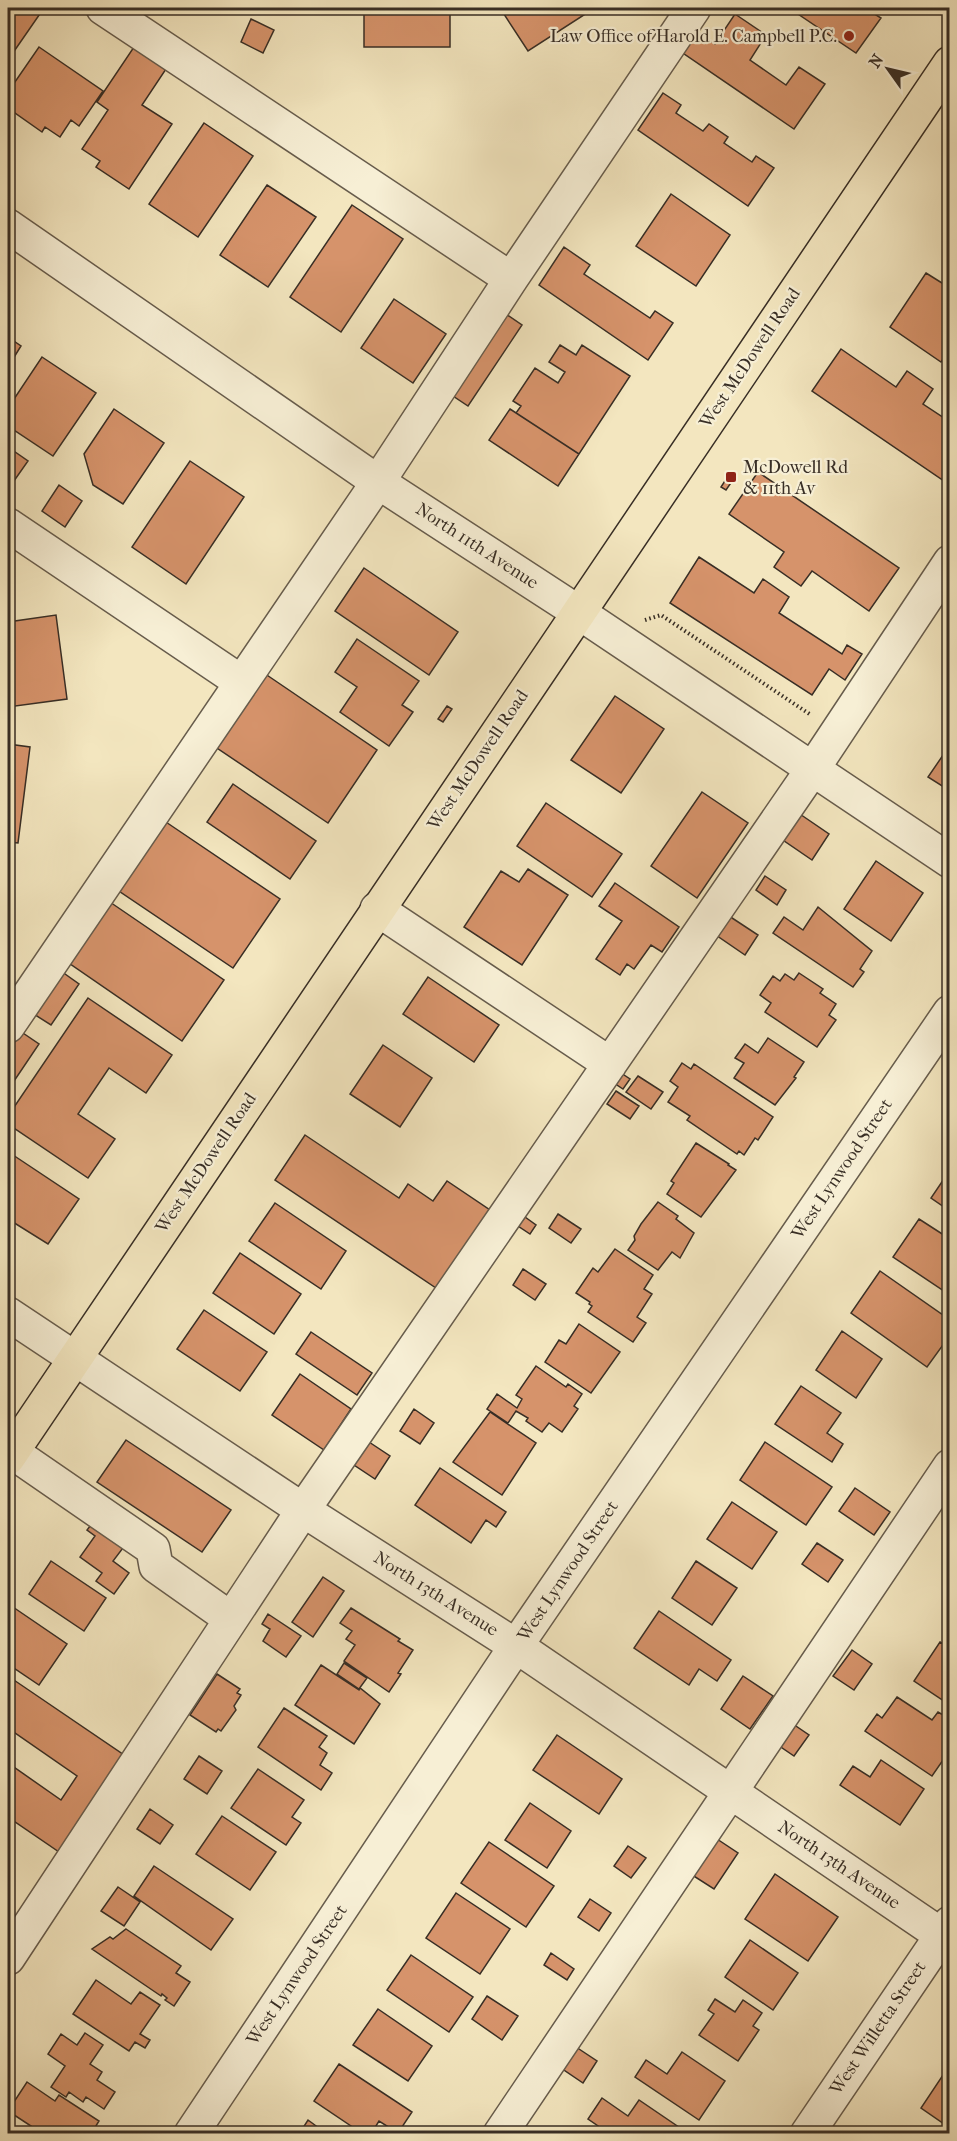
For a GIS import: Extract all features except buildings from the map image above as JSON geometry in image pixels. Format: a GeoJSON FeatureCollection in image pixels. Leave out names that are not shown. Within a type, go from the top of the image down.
{"type":"FeatureCollection","features":[{"type":"Feature","properties":{"kind":"main road","name":"West McDowell Road"},"geometry":{"type":"LineString","coordinates":[[10,1455],[73,1358],[950,63]]}},
{"type":"Feature","properties":{"kind":"street"},"geometry":{"type":"LineString","coordinates":[[103,8],[512,279]]}},
{"type":"Feature","properties":{"kind":"street"},"geometry":{"type":"LineString","coordinates":[[8,1026],[378,482],[694,8]]}},
{"type":"Feature","properties":{"kind":"street","name":"North 11th Avenue"},"geometry":{"type":"LineString","coordinates":[[8,226],[378,482],[578,612],[950,861]]}},
{"type":"Feature","properties":{"kind":"street"},"geometry":{"type":"LineString","coordinates":[[8,525],[241,682]]}},
{"type":"Feature","properties":{"kind":"street"},"geometry":{"type":"LineString","coordinates":[[8,1958],[303,1510],[812,770],[950,562]]}},
{"type":"Feature","properties":{"kind":"street"},"geometry":{"type":"LineString","coordinates":[[377,909],[537,1013],[610,1064]]}},
{"type":"Feature","properties":{"kind":"street","name":"West Lynwood Street"},"geometry":{"type":"LineString","coordinates":[[191,2133],[516,1646],[950,1012]]}},
{"type":"Feature","properties":{"kind":"street","name":"North 13th Avenue"},"geometry":{"type":"LineString","coordinates":[[8,1314],[303,1510],[516,1646],[730,1791],[947,1933]]}},
{"type":"Feature","properties":{"kind":"street"},"geometry":{"type":"LineString","coordinates":[[10,1455],[153,1549],[156,1566],[231,1619]]}},
{"type":"Feature","properties":{"kind":"street"},"geometry":{"type":"LineString","coordinates":[[500,2133],[950,1466]]}},
{"type":"Feature","properties":{"kind":"street","name":"West Willetta Street"},"geometry":{"type":"LineString","coordinates":[[807,2133],[947,1933]]}},
{"type":"Feature","properties":{"kind":"path"},"geometry":{"type":"LineString","coordinates":[[645,620],[661,615],[819,720],[815,729],[832,740]]}},
{"type":"Feature","properties":{"kind":"place","name":"Law Office of Harold E. Campbell P.C."},"geometry":{"type":"Point","coordinates":[849,36]}},
{"type":"Feature","properties":{"kind":"place","name":"McDowell Rd & 11th Av"},"geometry":{"type":"Point","coordinates":[731,477]}}]}
